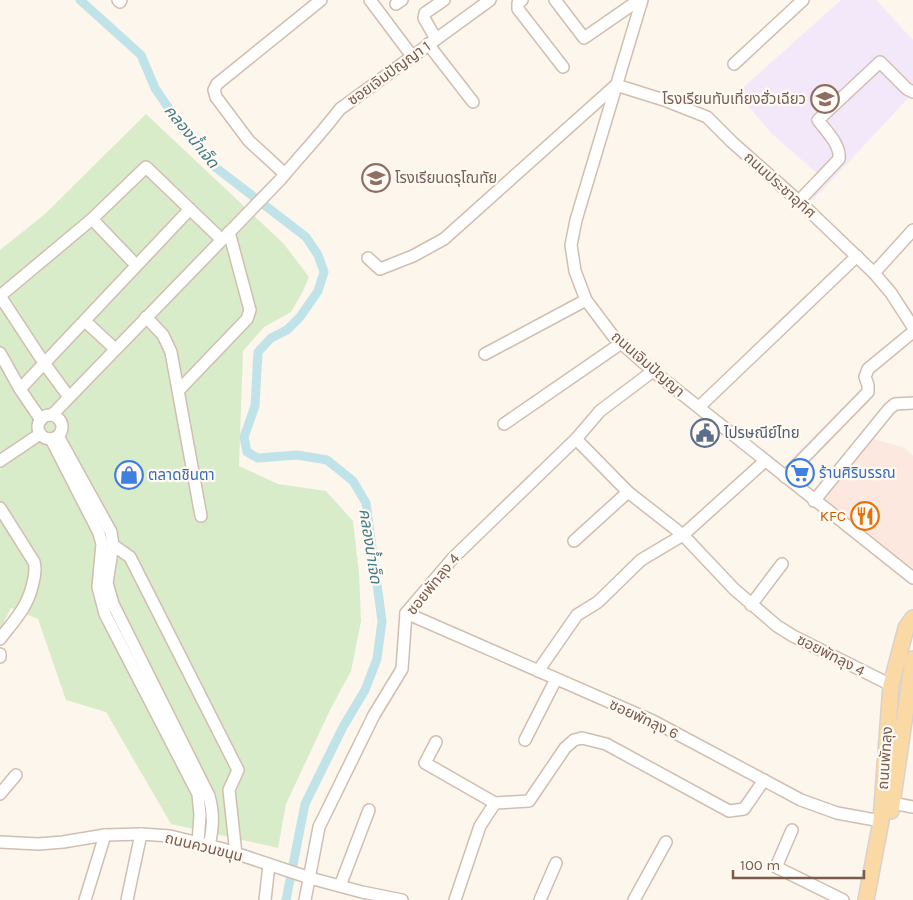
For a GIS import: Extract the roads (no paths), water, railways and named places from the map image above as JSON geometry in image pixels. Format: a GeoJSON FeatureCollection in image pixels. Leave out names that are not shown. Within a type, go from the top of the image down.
{"type":"FeatureCollection","features":[{"type":"Feature","properties":{"kind":"main road","name":"ถนนพัทลุง"},"geometry":{"type":"LineString","coordinates":[[866,900],[881,821],[890,685],[906,628],[913,618]]}},
{"type":"Feature","properties":{"kind":"main road","name":"ถนนพัทลุง"},"geometry":{"type":"LineString","coordinates":[[874,900],[889,831],[913,660]]}},
{"type":"Feature","properties":{"kind":"street"},"geometry":{"type":"LineString","coordinates":[[283,177],[249,141],[216,96],[214,90],[217,84],[321,0]]}},
{"type":"Feature","properties":{"kind":"street"},"geometry":{"type":"LineString","coordinates":[[370,0],[412,56]]}},
{"type":"Feature","properties":{"kind":"street"},"geometry":{"type":"LineString","coordinates":[[444,0],[425,13],[424,18],[432,41],[473,102]]}},
{"type":"Feature","properties":{"kind":"street","name":"ซอยเจิมปัญญา 1"},"geometry":{"type":"LineString","coordinates":[[52,415],[283,177],[347,102],[490,0]]}},
{"type":"Feature","properties":{"kind":"street"},"geometry":{"type":"LineString","coordinates":[[522,0],[518,3],[518,9],[563,67]]}},
{"type":"Feature","properties":{"kind":"street"},"geometry":{"type":"LineString","coordinates":[[555,0],[584,38],[640,0]]}},
{"type":"Feature","properties":{"kind":"street","name":"ถนนเจิมปัญญา"},"geometry":{"type":"LineString","coordinates":[[640,0],[576,220],[572,245],[575,271],[586,300],[620,344],[814,501],[913,578]]}},
{"type":"Feature","properties":{"kind":"street"},"geometry":{"type":"LineString","coordinates":[[734,64],[803,0]]}},
{"type":"Feature","properties":{"kind":"street"},"geometry":{"type":"LineString","coordinates":[[799,201],[839,159],[838,147],[818,120],[880,62],[907,89],[913,92]]}},
{"type":"Feature","properties":{"kind":"street"},"geometry":{"type":"LineString","coordinates":[[368,258],[380,269],[413,256],[444,239],[616,86]]}},
{"type":"Feature","properties":{"kind":"street","name":"ถนนประชาอุทิศ"},"geometry":{"type":"LineString","coordinates":[[616,86],[664,100],[707,117],[874,273],[913,327]]}},
{"type":"Feature","properties":{"kind":"street"},"geometry":{"type":"LineString","coordinates":[[69,397],[0,296],[92,219],[146,167],[190,209],[225,235],[250,310],[247,319],[179,390]]}},
{"type":"Feature","properties":{"kind":"street"},"geometry":{"type":"LineString","coordinates":[[20,389],[190,209]]}},
{"type":"Feature","properties":{"kind":"street"},"geometry":{"type":"LineString","coordinates":[[92,219],[136,265]]}},
{"type":"Feature","properties":{"kind":"street"},"geometry":{"type":"LineString","coordinates":[[874,273],[913,230]]}},
{"type":"Feature","properties":{"kind":"street"},"geometry":{"type":"LineString","coordinates":[[699,407],[857,256]]}},
{"type":"Feature","properties":{"kind":"street"},"geometry":{"type":"LineString","coordinates":[[485,354],[586,300]]}},
{"type":"Feature","properties":{"kind":"street"},"geometry":{"type":"LineString","coordinates":[[146,317],[163,335],[171,352],[202,516]]}},
{"type":"Feature","properties":{"kind":"street"},"geometry":{"type":"LineString","coordinates":[[85,321],[115,349]]}},
{"type":"Feature","properties":{"kind":"street"},"geometry":{"type":"LineString","coordinates":[[785,477],[868,392],[865,377],[868,368],[913,332]]}},
{"type":"Feature","properties":{"kind":"street"},"geometry":{"type":"LineString","coordinates":[[504,424],[620,344]]}},
{"type":"Feature","properties":{"kind":"street"},"geometry":{"type":"LineString","coordinates":[[0,354],[41,420]]}},
{"type":"Feature","properties":{"kind":"street","name":"ซอยพัทลุง 4"},"geometry":{"type":"LineString","coordinates":[[305,900],[319,827],[374,715],[402,669],[406,614],[453,558],[576,439],[600,411],[652,371]]}},
{"type":"Feature","properties":{"kind":"street"},"geometry":{"type":"LineString","coordinates":[[814,501],[889,409],[895,404],[913,403]]}},
{"type":"Feature","properties":{"kind":"street"},"geometry":{"type":"LineString","coordinates":[[48,415],[52,415],[61,422],[62,429],[55,438],[45,438],[40,434],[38,427],[41,420],[48,415]]}},
{"type":"Feature","properties":{"kind":"street"},"geometry":{"type":"LineString","coordinates":[[0,461],[40,434]]}},
{"type":"Feature","properties":{"kind":"street"},"geometry":{"type":"LineString","coordinates":[[55,438],[111,532],[113,545],[98,586],[101,603],[133,658],[202,792],[200,815],[204,845]]}},
{"type":"Feature","properties":{"kind":"street"},"geometry":{"type":"LineString","coordinates":[[55,438],[99,533],[102,544],[103,575]]}},
{"type":"Feature","properties":{"kind":"street","name":"ซอยพัทลุง 4"},"geometry":{"type":"LineString","coordinates":[[576,439],[628,492],[683,536],[750,605],[793,636],[890,685]]}},
{"type":"Feature","properties":{"kind":"street"},"geometry":{"type":"LineString","coordinates":[[538,671],[577,614],[598,602],[641,560],[683,536],[765,461]]}},
{"type":"Feature","properties":{"kind":"street"},"geometry":{"type":"LineString","coordinates":[[574,541],[628,492]]}},
{"type":"Feature","properties":{"kind":"street"},"geometry":{"type":"LineString","coordinates":[[0,508],[34,562],[35,569],[32,589],[27,603],[0,639]]}},
{"type":"Feature","properties":{"kind":"street"},"geometry":{"type":"LineString","coordinates":[[113,545],[130,557],[238,770],[229,790],[236,854]]}},
{"type":"Feature","properties":{"kind":"street"},"geometry":{"type":"LineString","coordinates":[[750,605],[782,564]]}},
{"type":"Feature","properties":{"kind":"street","name":"ซอยพัทลุง 6"},"geometry":{"type":"LineString","coordinates":[[406,614],[652,721],[801,800],[837,813],[881,821]]}},
{"type":"Feature","properties":{"kind":"street"},"geometry":{"type":"LineString","coordinates":[[525,740],[556,679]]}},
{"type":"Feature","properties":{"kind":"street"},"geometry":{"type":"LineString","coordinates":[[436,742],[425,763],[494,802],[529,801],[565,748],[574,740],[582,738],[606,744],[729,810],[744,809],[764,780]]}},
{"type":"Feature","properties":{"kind":"street"},"geometry":{"type":"LineString","coordinates":[[0,794],[16,775]]}},
{"type":"Feature","properties":{"kind":"street"},"geometry":{"type":"LineString","coordinates":[[455,900],[480,826],[494,802]]}},
{"type":"Feature","properties":{"kind":"street"},"geometry":{"type":"LineString","coordinates":[[892,804],[913,807]]}},
{"type":"Feature","properties":{"kind":"street"},"geometry":{"type":"LineString","coordinates":[[340,886],[369,810]]}},
{"type":"Feature","properties":{"kind":"street"},"geometry":{"type":"LineString","coordinates":[[792,830],[776,867],[843,900]]}},
{"type":"Feature","properties":{"kind":"street"},"geometry":{"type":"LineString","coordinates":[[127,900],[141,834]]}},
{"type":"Feature","properties":{"kind":"street","name":"ถนนควนขนุน"},"geometry":{"type":"LineString","coordinates":[[0,842],[38,844],[105,835],[141,834],[170,836],[236,854],[310,878],[402,900]]}},
{"type":"Feature","properties":{"kind":"street"},"geometry":{"type":"LineString","coordinates":[[85,900],[105,835]]}},
{"type":"Feature","properties":{"kind":"street"},"geometry":{"type":"LineString","coordinates":[[634,900],[666,842]]}},
{"type":"Feature","properties":{"kind":"street"},"geometry":{"type":"LineString","coordinates":[[540,900],[556,863]]}},
{"type":"Feature","properties":{"kind":"street"},"geometry":{"type":"LineString","coordinates":[[265,900],[271,866]]}},
{"type":"Feature","properties":{"kind":"waterway","name":"คลองน้ำเจ็ด"},"geometry":{"type":"LineString","coordinates":[[80,0],[141,55],[155,88],[184,131],[215,167],[306,237],[318,255],[324,272],[318,291],[300,317],[287,330],[271,338],[258,352],[255,406],[244,437],[247,452],[258,458],[297,455],[327,460],[353,481],[366,503],[382,621],[377,659],[365,690],[343,727],[305,804],[286,900]]}},
{"type":"Feature","properties":{"kind":"place","name":"โรงเรียนทับเที่ยงฮั่วเฉียว"},"geometry":{"type":"Point","coordinates":[825,99]}},
{"type":"Feature","properties":{"kind":"place","name":"โรงเรียนดรุโณทัย"},"geometry":{"type":"Point","coordinates":[376,178]}},
{"type":"Feature","properties":{"kind":"place","name":"ไปรษณีย์ไทย"},"geometry":{"type":"Point","coordinates":[705,433]}},
{"type":"Feature","properties":{"kind":"place","name":"ร้านศิริบรรณ"},"geometry":{"type":"Point","coordinates":[800,473]}},
{"type":"Feature","properties":{"kind":"place","name":"ตลาดชินตา"},"geometry":{"type":"Point","coordinates":[129,475]}},
{"type":"Feature","properties":{"kind":"place","name":"KFC"},"geometry":{"type":"Point","coordinates":[865,516]}}]}
